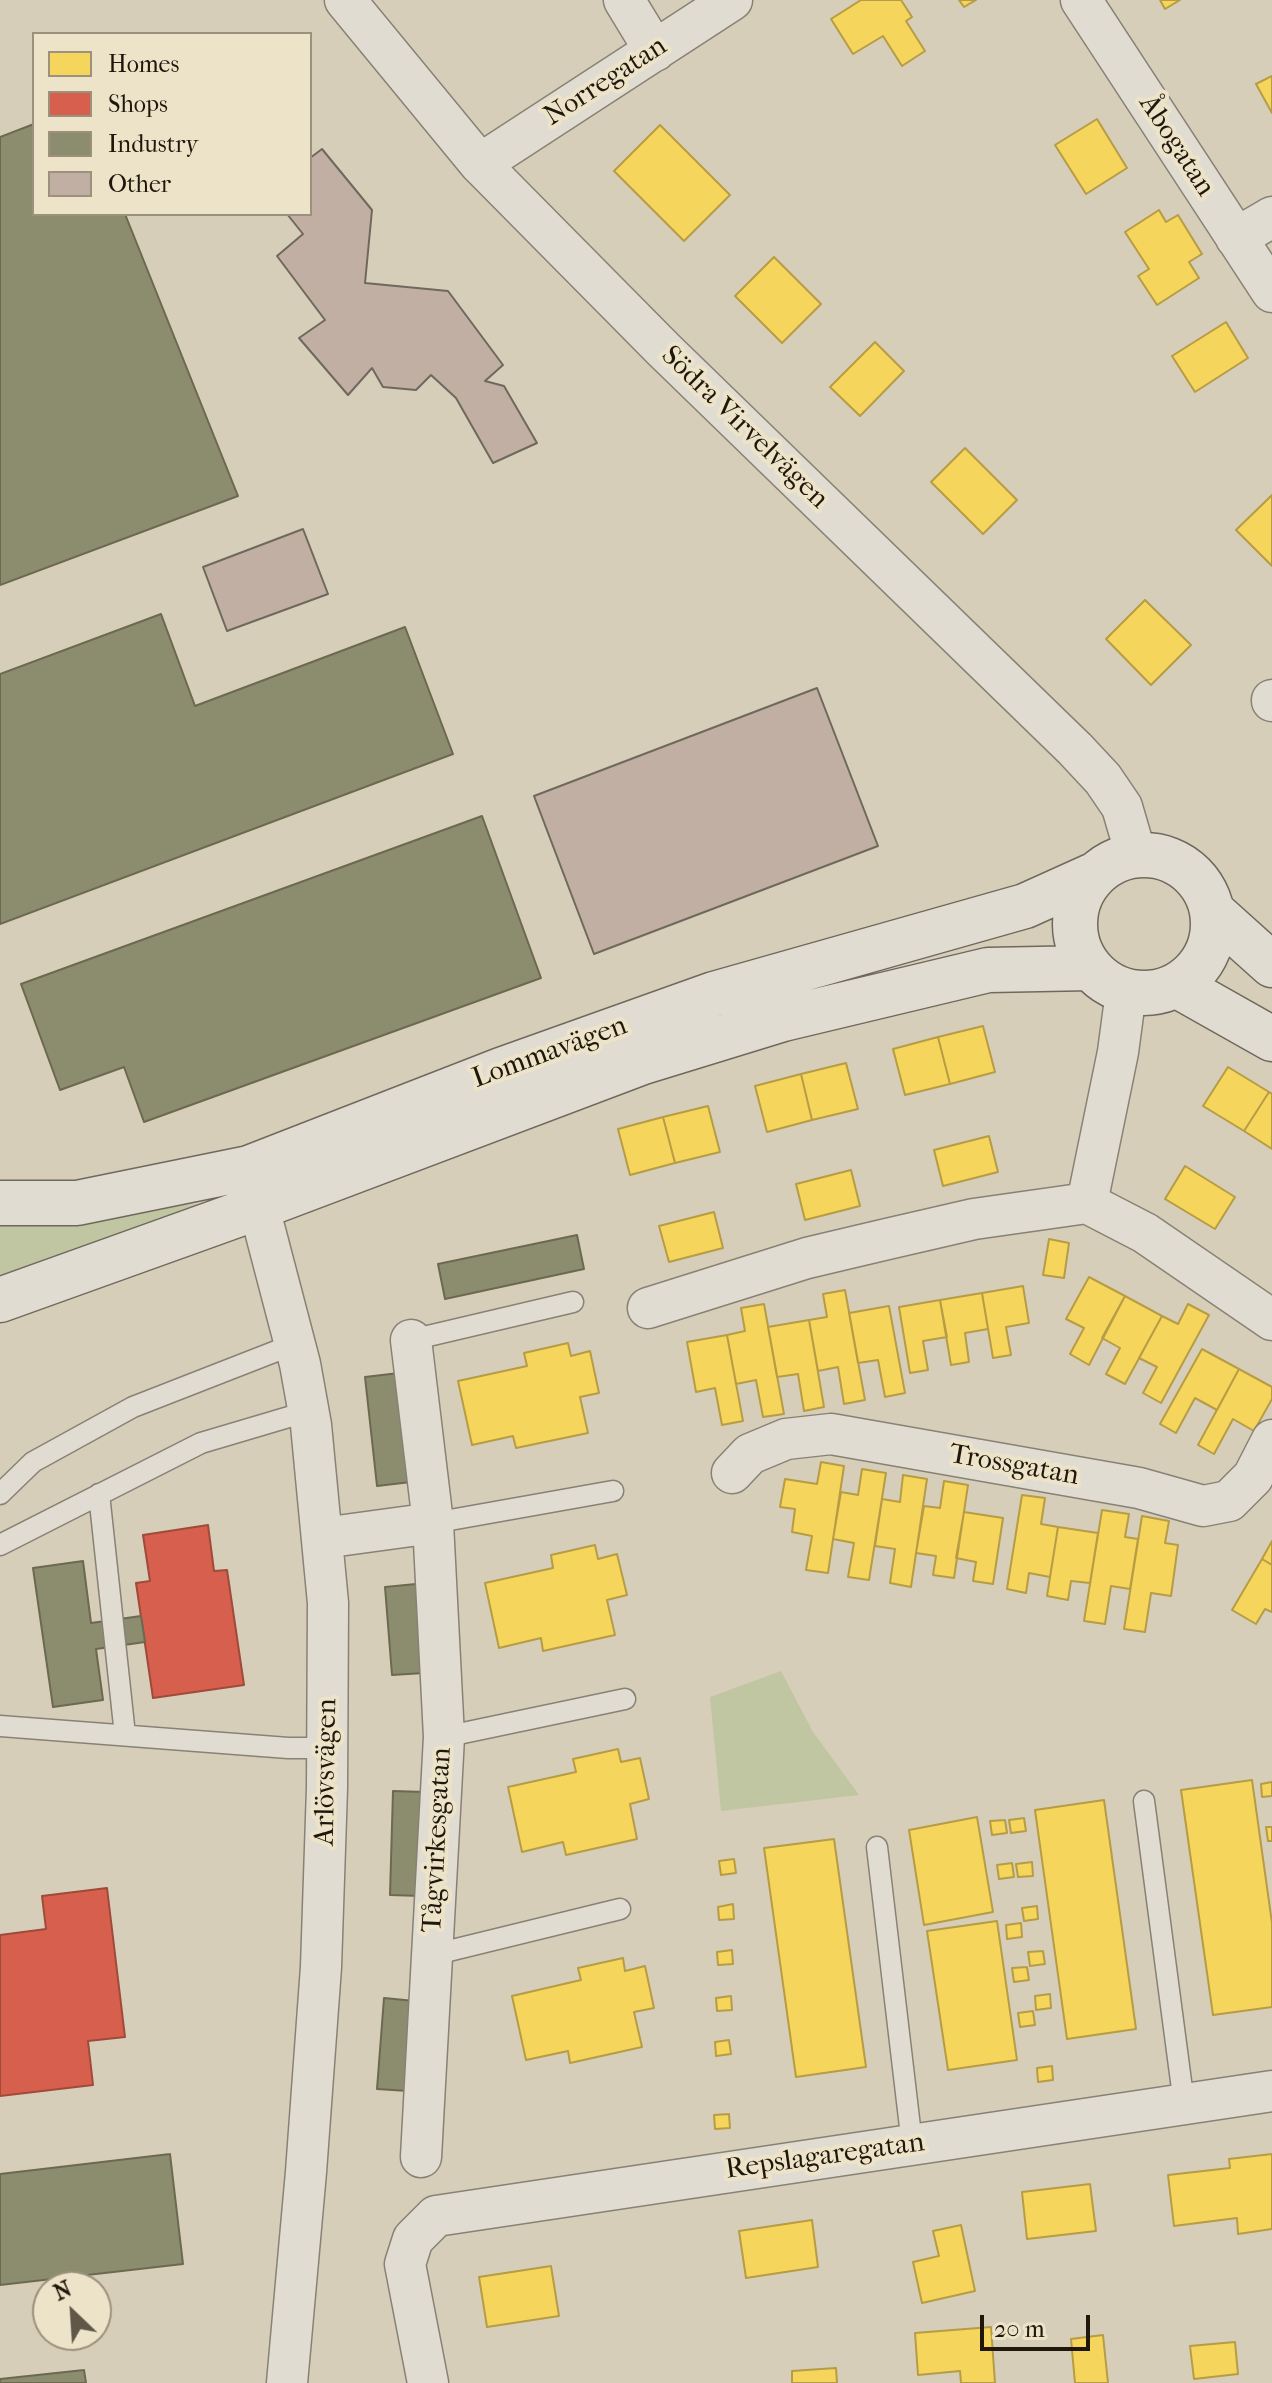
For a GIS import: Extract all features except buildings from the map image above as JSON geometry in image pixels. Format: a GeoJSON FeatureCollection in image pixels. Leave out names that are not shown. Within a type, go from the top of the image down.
{"type":"FeatureCollection","features":[{"type":"Feature","properties":{"kind":"street","name":"Södra Virvelvägen"},"geometry":{"type":"LineString","coordinates":[[345,0],[480,164],[663,349],[1103,779],[1122,807],[1136,855]]}},
{"type":"Feature","properties":{"kind":"street"},"geometry":{"type":"LineString","coordinates":[[624,0],[655,51]]}},
{"type":"Feature","properties":{"kind":"street","name":"Norregatan"},"geometry":{"type":"LineString","coordinates":[[480,164],[732,0]]}},
{"type":"Feature","properties":{"kind":"street","name":"Åbogatan"},"geometry":{"type":"LineString","coordinates":[[1081,0],[1272,292]]}},
{"type":"Feature","properties":{"kind":"street"},"geometry":{"type":"LineString","coordinates":[[1236,238],[1272,217]]}},
{"type":"Feature","properties":{"kind":"street"},"geometry":{"type":"LineString","coordinates":[[1096,874],[1081,895],[1075,920],[1078,946],[1090,968],[1106,983],[1126,992],[1152,994],[1178,986],[1195,973],[1207,955],[1213,935],[1214,913],[1204,888],[1186,868],[1162,857],[1136,855]]}},
{"type":"Feature","properties":{"kind":"street","name":"Lommavägen"},"geometry":{"type":"LineString","coordinates":[[0,1300],[254,1188],[501,1070],[714,994],[1025,906],[1096,874],[1114,862],[1136,855]]}},
{"type":"Feature","properties":{"kind":"street"},"geometry":{"type":"LineString","coordinates":[[1214,913],[1272,965]]}},
{"type":"Feature","properties":{"kind":"street","name":"Lommavägen"},"geometry":{"type":"LineString","coordinates":[[0,1203],[77,1203],[254,1188],[783,1019],[988,970],[1090,968]]}},
{"type":"Feature","properties":{"kind":"street"},"geometry":{"type":"LineString","coordinates":[[1178,986],[1272,1039]]}},
{"type":"Feature","properties":{"kind":"street"},"geometry":{"type":"LineString","coordinates":[[1087,1203],[1118,1052],[1126,992]]}},
{"type":"Feature","properties":{"kind":"street","name":"Arlövsvägen"},"geometry":{"type":"LineString","coordinates":[[254,1188],[297,1343],[309,1411],[328,1603],[328,1748],[321,1967],[287,2383]]}},
{"type":"Feature","properties":{"kind":"street"},"geometry":{"type":"LineString","coordinates":[[648,1308],[807,1258],[974,1219],[1087,1203],[1145,1233],[1272,1320]]}},
{"type":"Feature","properties":{"kind":"street","name":"Tågvirkesgatan"},"geometry":{"type":"LineString","coordinates":[[411,1340],[433,1523],[444,1737],[421,2157]]}},
{"type":"Feature","properties":{"kind":"street","name":"Trossgatan"},"geometry":{"type":"LineString","coordinates":[[732,1473],[750,1454],[786,1439],[831,1434],[1139,1488],[1203,1506],[1229,1501],[1253,1477],[1272,1440]]}},
{"type":"Feature","properties":{"kind":"street"},"geometry":{"type":"LineString","coordinates":[[323,1538],[433,1523]]}},
{"type":"Feature","properties":{"kind":"street","name":"Repslagaregatan"},"geometry":{"type":"LineString","coordinates":[[428,2383],[405,2264],[413,2239],[436,2216],[1272,2091]]}},
{"type":"Feature","properties":{"kind":"lane"},"geometry":{"type":"LineString","coordinates":[[411,1340],[573,1302]]}},
{"type":"Feature","properties":{"kind":"lane"},"geometry":{"type":"LineString","coordinates":[[0,1494],[33,1462],[133,1407],[297,1343]]}},
{"type":"Feature","properties":{"kind":"lane"},"geometry":{"type":"LineString","coordinates":[[0,1545],[201,1443],[309,1411]]}},
{"type":"Feature","properties":{"kind":"lane"},"geometry":{"type":"LineString","coordinates":[[433,1523],[613,1491]]}},
{"type":"Feature","properties":{"kind":"lane"},"geometry":{"type":"LineString","coordinates":[[99,1494],[125,1735]]}},
{"type":"Feature","properties":{"kind":"lane"},"geometry":{"type":"LineString","coordinates":[[444,1737],[625,1699]]}},
{"type":"Feature","properties":{"kind":"lane"},"geometry":{"type":"LineString","coordinates":[[0,1726],[288,1748],[328,1748]]}},
{"type":"Feature","properties":{"kind":"lane"},"geometry":{"type":"LineString","coordinates":[[1144,1801],[1184,2104]]}},
{"type":"Feature","properties":{"kind":"lane"},"geometry":{"type":"LineString","coordinates":[[877,1847],[912,2144]]}},
{"type":"Feature","properties":{"kind":"lane"},"geometry":{"type":"LineString","coordinates":[[432,1955],[620,1909]]}},
{"type":"Feature","properties":{"kind":"green space"},"geometry":{"type":"Polygon","coordinates":[[[218,1202],[0,1284],[0,1222],[218,1202]]]}},
{"type":"Feature","properties":{"kind":"green space"},"geometry":{"type":"Polygon","coordinates":[[[781,1671],[813,1732],[859,1795],[721,1811],[710,1697],[781,1671]]]}}]}
